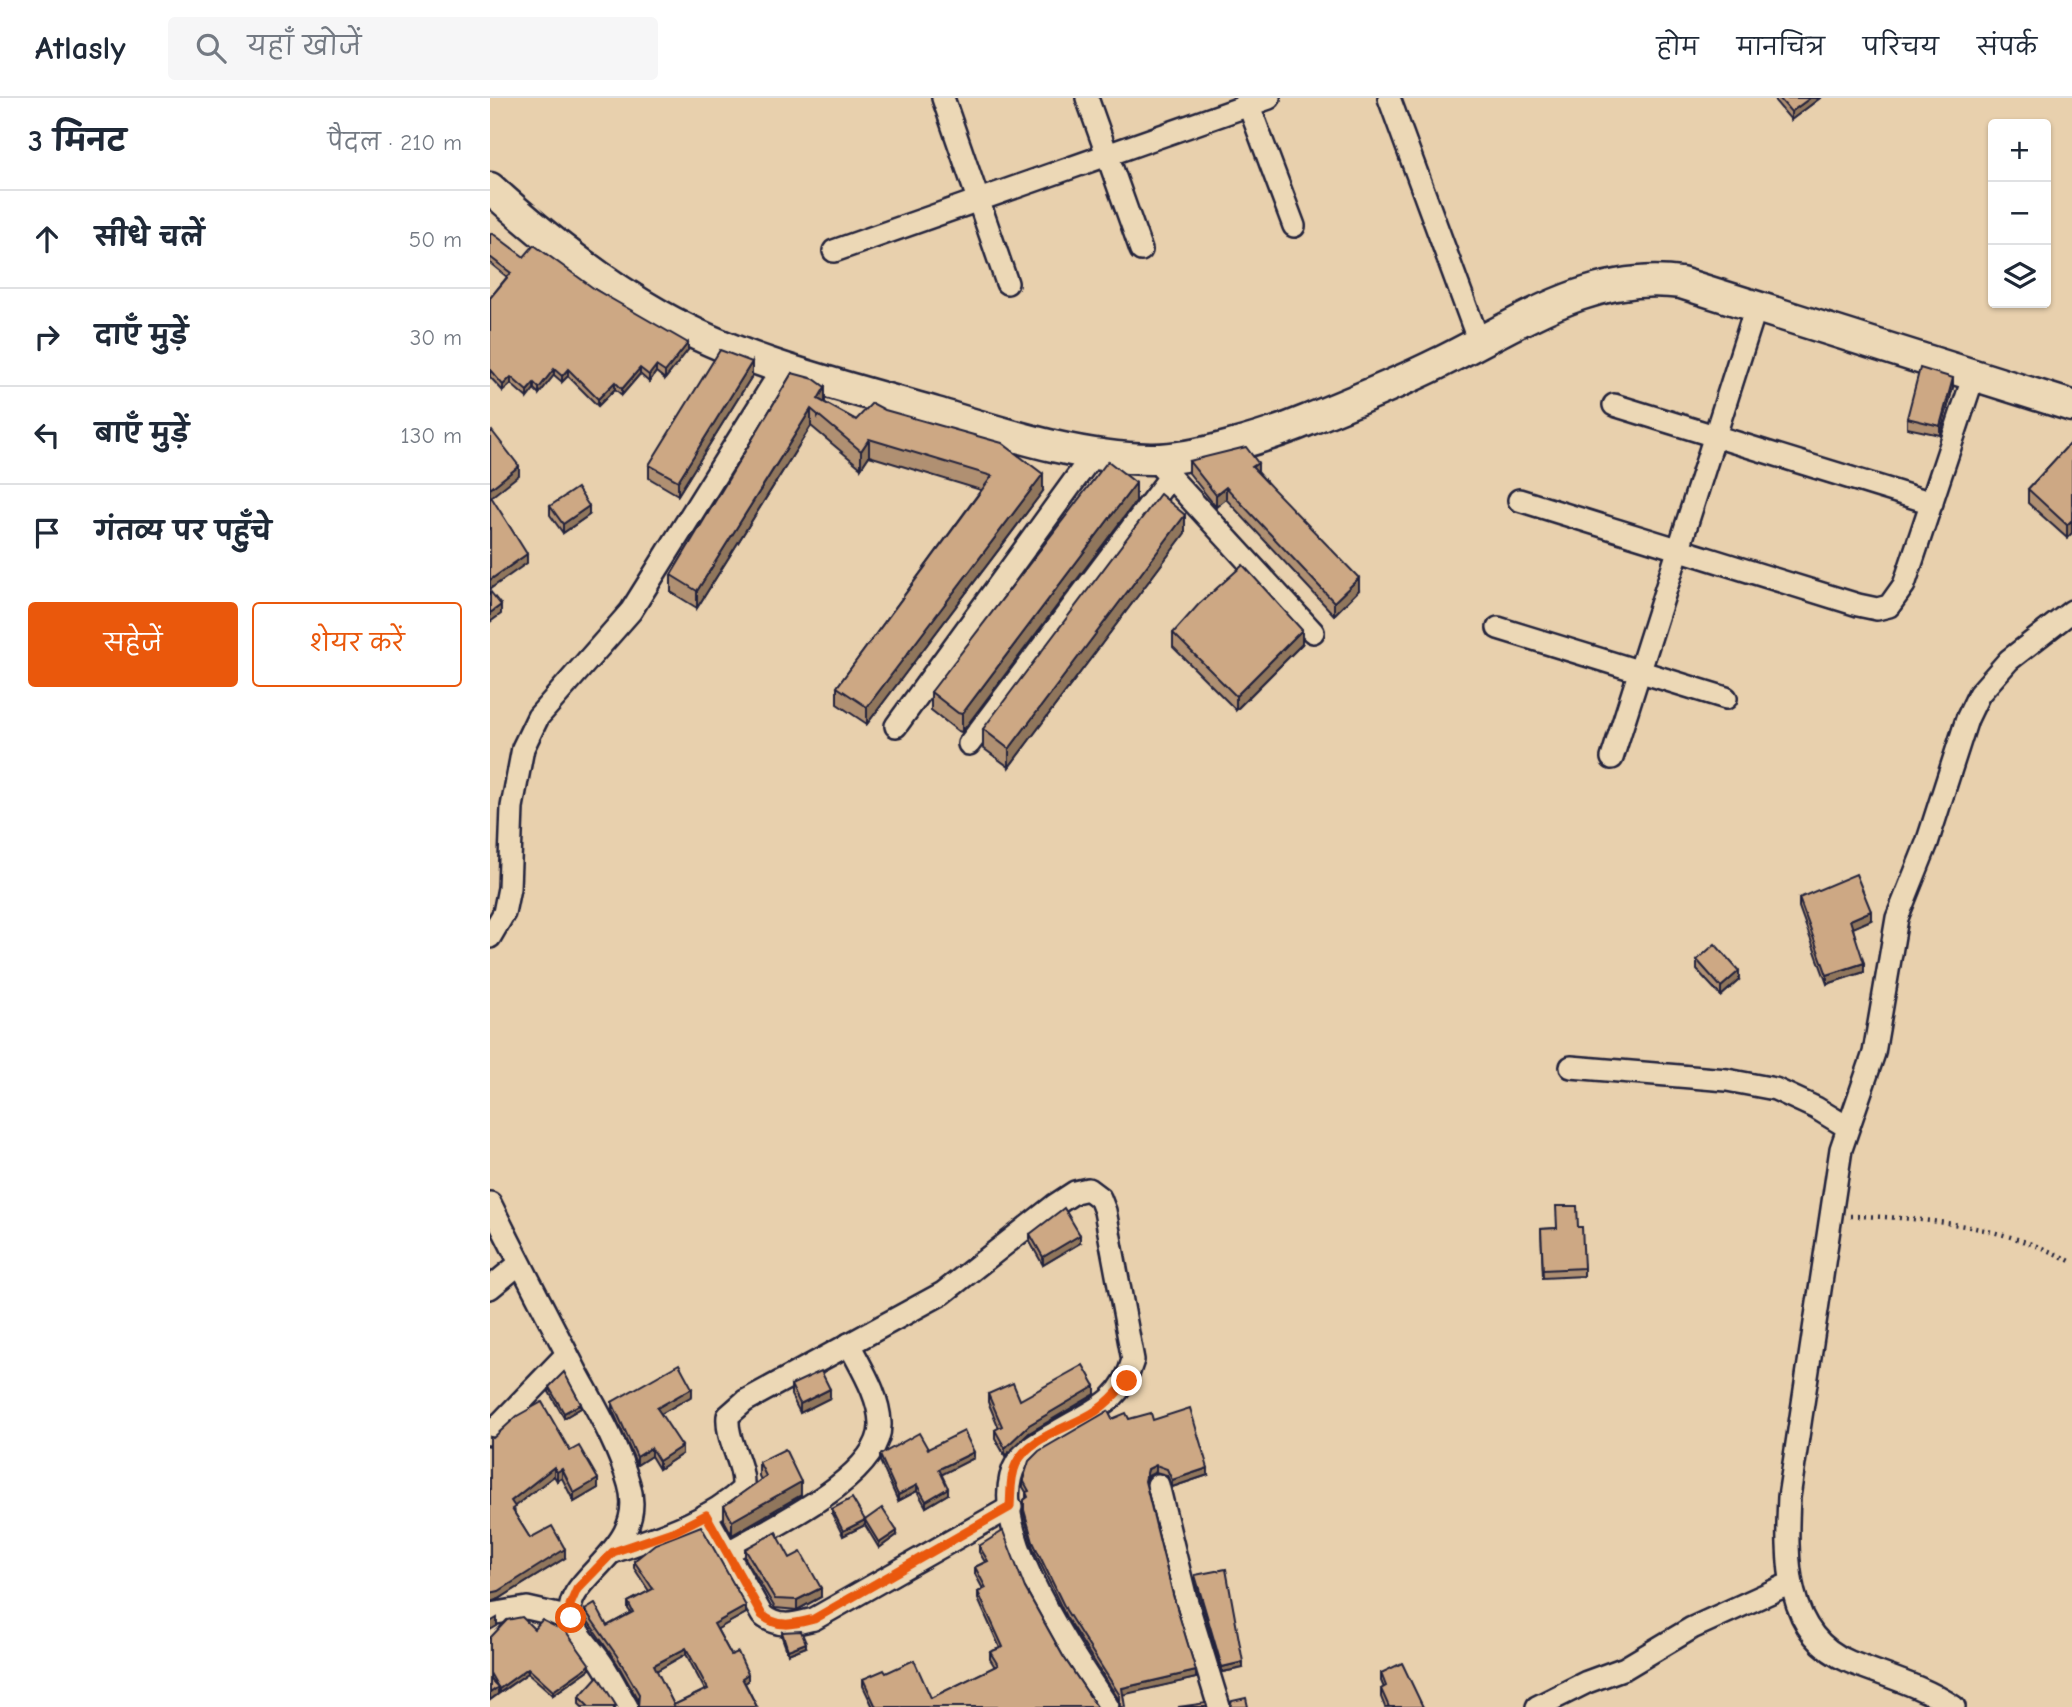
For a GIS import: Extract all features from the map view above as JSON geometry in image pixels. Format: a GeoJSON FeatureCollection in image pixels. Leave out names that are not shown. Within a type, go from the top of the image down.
{"type":"FeatureCollection","features":[{"type":"Feature","properties":{"kind":"street"},"geometry":{"type":"LineString","coordinates":[[943,98],[1007,283]]}},
{"type":"Feature","properties":{"kind":"street"},"geometry":{"type":"LineString","coordinates":[[1087,98],[1142,250]]}},
{"type":"Feature","properties":{"kind":"street"},"geometry":{"type":"LineString","coordinates":[[834,251],[1107,155],[1247,102],[1269,98]]}},
{"type":"Feature","properties":{"kind":"street"},"geometry":{"type":"LineString","coordinates":[[1389,98],[1479,342]]}},
{"type":"Feature","properties":{"kind":"street"},"geometry":{"type":"LineString","coordinates":[[1247,102],[1294,226]]}},
{"type":"Feature","properties":{"kind":"street"},"geometry":{"type":"LineString","coordinates":[[490,188],[537,231],[642,305],[698,334],[783,368],[1045,445],[1095,452],[1161,468],[1313,632]]}},
{"type":"Feature","properties":{"kind":"street"},"geometry":{"type":"LineString","coordinates":[[969,744],[1161,468],[1198,453],[1303,422],[1439,363],[1556,303],[1625,282],[1654,279],[1681,283],[2072,406]]}},
{"type":"Feature","properties":{"kind":"street"},"geometry":{"type":"LineString","coordinates":[[1612,758],[1756,307]]}},
{"type":"Feature","properties":{"kind":"street"},"geometry":{"type":"LineString","coordinates":[[490,937],[504,913],[509,888],[512,807],[523,748],[538,718],[631,611],[783,368]]}},
{"type":"Feature","properties":{"kind":"street"},"geometry":{"type":"LineString","coordinates":[[1519,500],[1877,609],[1889,606],[1905,585],[1974,375]]}},
{"type":"Feature","properties":{"kind":"street"},"geometry":{"type":"LineString","coordinates":[[1614,405],[1932,503]]}},
{"type":"Feature","properties":{"kind":"street"},"geometry":{"type":"LineString","coordinates":[[896,726],[1095,452]]}},
{"type":"Feature","properties":{"kind":"street"},"geometry":{"type":"LineString","coordinates":[[1954,1707],[1938,1697],[1846,1660],[1808,1631],[1791,1583],[1787,1536],[1789,1497],[1847,1127],[1874,1053],[1897,918],[1927,843],[1967,719],[1989,678],[2072,611]]}},
{"type":"Feature","properties":{"kind":"street"},"geometry":{"type":"LineString","coordinates":[[1498,628],[1726,698]]}},
{"type":"Feature","properties":{"kind":"street"},"geometry":{"type":"LineString","coordinates":[[1571,1067],[1727,1080],[1775,1089],[1816,1108],[1847,1127]]}},
{"type":"Feature","properties":{"kind":"street"},"geometry":{"type":"LineString","coordinates":[[613,1552],[675,1531],[731,1500],[743,1489],[744,1475],[727,1429],[728,1416],[745,1401],[943,1293],[1074,1192],[1088,1189],[1100,1198],[1105,1211],[1133,1360],[1127,1381],[1115,1396],[1094,1412],[1027,1450],[1016,1463],[1010,1507],[1018,1548],[1030,1577],[1108,1707]]}},
{"type":"Feature","properties":{"kind":"street"},"geometry":{"type":"LineString","coordinates":[[490,1203],[601,1419],[629,1484],[632,1508],[626,1530],[613,1552],[577,1589],[570,1605],[571,1618],[627,1707]]}},
{"type":"Feature","properties":{"kind":"street"},"geometry":{"type":"LineString","coordinates":[[490,1288],[519,1264]]}},
{"type":"Feature","properties":{"kind":"street"},"geometry":{"type":"LineString","coordinates":[[727,1553],[841,1485],[863,1464],[875,1444],[881,1425],[876,1401],[849,1344]]}},
{"type":"Feature","properties":{"kind":"street"},"geometry":{"type":"LineString","coordinates":[[490,1434],[567,1354]]}},
{"type":"Feature","properties":{"kind":"street"},"geometry":{"type":"LineString","coordinates":[[1158,1485],[1186,1599],[1219,1707]]}},
{"type":"Feature","properties":{"kind":"street"},"geometry":{"type":"LineString","coordinates":[[706,1515],[762,1615],[773,1623],[790,1625],[814,1619],[1010,1507]]}},
{"type":"Feature","properties":{"kind":"street"},"geometry":{"type":"LineString","coordinates":[[1537,1707],[1587,1682],[1625,1668],[1692,1628],[1791,1583]]}},
{"type":"Feature","properties":{"kind":"street"},"geometry":{"type":"LineString","coordinates":[[490,1614],[527,1608],[571,1618]]}},
{"type":"Feature","properties":{"kind":"path"},"geometry":{"type":"LineString","coordinates":[[1832,1216],[1908,1217],[1957,1225],[2027,1240],[2072,1262]]}},
{"type":"Feature","properties":{"kind":"building"},"geometry":{"type":"Polygon","coordinates":[[[1779,98],[1810,98],[1791,112],[1779,98]]]}},
{"type":"Feature","properties":{"kind":"building"},"geometry":{"type":"Polygon","coordinates":[[[492,233],[524,257],[534,245],[596,290],[688,343],[665,372],[656,366],[649,375],[640,368],[622,389],[615,382],[598,399],[568,369],[562,376],[554,369],[539,388],[534,383],[527,391],[511,377],[503,385],[490,370],[490,298],[511,273],[490,257],[492,233]]]}},
{"type":"Feature","properties":{"kind":"building"},"geometry":{"type":"Polygon","coordinates":[[[720,350],[752,362],[678,481],[649,465],[720,350]]]}},
{"type":"Feature","properties":{"kind":"building"},"geometry":{"type":"Polygon","coordinates":[[[1920,368],[1953,378],[1940,426],[1907,418],[1920,368]]]}},
{"type":"Feature","properties":{"kind":"building"},"geometry":{"type":"Polygon","coordinates":[[[792,373],[814,379],[825,387],[818,399],[856,420],[872,403],[885,410],[1002,443],[1043,474],[867,707],[837,687],[992,476],[869,439],[861,451],[811,409],[697,591],[671,575],[792,373]]]}},
{"type":"Feature","properties":{"kind":"building"},"geometry":{"type":"Polygon","coordinates":[[[492,431],[519,466],[490,489],[490,433],[492,431]]]}},
{"type":"Feature","properties":{"kind":"building"},"geometry":{"type":"Polygon","coordinates":[[[2072,441],[2072,520],[2067,525],[2028,489],[2072,441]]]}},
{"type":"Feature","properties":{"kind":"building"},"geometry":{"type":"Polygon","coordinates":[[[1246,447],[1258,463],[1252,467],[1359,578],[1334,602],[1226,487],[1216,495],[1189,461],[1246,447]]]}},
{"type":"Feature","properties":{"kind":"building"},"geometry":{"type":"Polygon","coordinates":[[[1108,461],[1136,483],[962,714],[958,713],[931,692],[1108,461]]]}},
{"type":"Feature","properties":{"kind":"building"},"geometry":{"type":"Polygon","coordinates":[[[577,488],[589,506],[563,524],[550,506],[577,488]]]}},
{"type":"Feature","properties":{"kind":"building"},"geometry":{"type":"Polygon","coordinates":[[[1160,494],[1185,515],[1009,749],[983,729],[1160,494]]]}},
{"type":"Feature","properties":{"kind":"building"},"geometry":{"type":"Polygon","coordinates":[[[490,495],[527,554],[490,580],[490,495]]]}},
{"type":"Feature","properties":{"kind":"building"},"geometry":{"type":"Polygon","coordinates":[[[1243,565],[1302,630],[1236,696],[1173,633],[1199,604],[1243,565]]]}},
{"type":"Feature","properties":{"kind":"building"},"geometry":{"type":"Polygon","coordinates":[[[490,591],[501,605],[490,613],[490,591]]]}},
{"type":"Feature","properties":{"kind":"building"},"geometry":{"type":"Polygon","coordinates":[[[1856,874],[1871,911],[1850,920],[1864,963],[1827,975],[1799,898],[1856,874]]]}},
{"type":"Feature","properties":{"kind":"building"},"geometry":{"type":"Polygon","coordinates":[[[1715,944],[1739,971],[1721,987],[1697,960],[1715,944]]]}},
{"type":"Feature","properties":{"kind":"building"},"geometry":{"type":"Polygon","coordinates":[[[1556,1206],[1577,1206],[1578,1227],[1582,1227],[1584,1268],[1543,1270],[1541,1229],[1557,1228],[1556,1206]]]}},
{"type":"Feature","properties":{"kind":"building"},"geometry":{"type":"Polygon","coordinates":[[[1064,1208],[1080,1235],[1043,1257],[1030,1234],[1064,1208]]]}},
{"type":"Feature","properties":{"kind":"building"},"geometry":{"type":"Polygon","coordinates":[[[679,1364],[692,1388],[657,1408],[682,1446],[659,1461],[651,1448],[637,1457],[612,1402],[679,1364]]]}},
{"type":"Feature","properties":{"kind":"building"},"geometry":{"type":"Polygon","coordinates":[[[1083,1365],[1095,1386],[1029,1425],[1005,1448],[995,1430],[1002,1426],[988,1394],[1013,1383],[1020,1400],[1083,1365]]]}},
{"type":"Feature","properties":{"kind":"building"},"geometry":{"type":"Polygon","coordinates":[[[821,1371],[830,1389],[800,1404],[791,1385],[821,1371]]]}},
{"type":"Feature","properties":{"kind":"building"},"geometry":{"type":"Polygon","coordinates":[[[564,1372],[581,1404],[564,1413],[549,1387],[564,1372]]]}},
{"type":"Feature","properties":{"kind":"building"},"geometry":{"type":"Polygon","coordinates":[[[542,1402],[570,1451],[579,1446],[598,1479],[574,1493],[562,1469],[557,1472],[554,1467],[511,1501],[515,1507],[512,1509],[530,1538],[552,1526],[565,1549],[499,1591],[490,1593],[490,1437],[493,1438],[517,1416],[542,1402]]]}},
{"type":"Feature","properties":{"kind":"building"},"geometry":{"type":"Polygon","coordinates":[[[1190,1408],[1208,1468],[1172,1480],[1167,1469],[1156,1465],[1148,1469],[1145,1481],[1173,1595],[1196,1671],[1122,1688],[1125,1707],[1119,1707],[1119,1694],[1066,1610],[1033,1542],[1024,1510],[1024,1500],[1028,1497],[1026,1492],[1029,1491],[1023,1480],[1029,1461],[1039,1451],[1108,1411],[1112,1419],[1126,1413],[1129,1419],[1151,1413],[1153,1420],[1190,1408]]]}},
{"type":"Feature","properties":{"kind":"building"},"geometry":{"type":"Polygon","coordinates":[[[964,1431],[974,1452],[939,1469],[948,1488],[926,1501],[917,1485],[898,1495],[880,1455],[919,1433],[928,1449],[964,1431]]]}},
{"type":"Feature","properties":{"kind":"building"},"geometry":{"type":"Polygon","coordinates":[[[785,1449],[801,1482],[732,1521],[724,1506],[766,1476],[759,1462],[785,1449]]]}},
{"type":"Feature","properties":{"kind":"building"},"geometry":{"type":"Polygon","coordinates":[[[852,1498],[865,1520],[843,1531],[832,1509],[852,1498]]]}},
{"type":"Feature","properties":{"kind":"building"},"geometry":{"type":"Polygon","coordinates":[[[882,1508],[897,1531],[879,1543],[865,1520],[882,1508]]]}},
{"type":"Feature","properties":{"kind":"building"},"geometry":{"type":"Polygon","coordinates":[[[701,1526],[746,1606],[714,1624],[731,1655],[738,1652],[748,1674],[742,1678],[757,1707],[638,1707],[639,1694],[585,1610],[595,1604],[607,1626],[633,1612],[628,1602],[653,1589],[634,1561],[655,1544],[701,1526]],[[686,1648],[654,1665],[674,1705],[708,1689],[686,1648]]]}},
{"type":"Feature","properties":{"kind":"building"},"geometry":{"type":"Polygon","coordinates":[[[1003,1531],[1025,1588],[1063,1656],[1097,1707],[876,1707],[863,1679],[884,1670],[886,1673],[914,1660],[931,1698],[998,1665],[990,1652],[1003,1647],[978,1592],[986,1588],[975,1567],[988,1561],[979,1546],[1003,1531]]]}},
{"type":"Feature","properties":{"kind":"building"},"geometry":{"type":"Polygon","coordinates":[[[776,1532],[790,1558],[801,1552],[821,1588],[797,1600],[775,1599],[745,1549],[776,1532]]]}},
{"type":"Feature","properties":{"kind":"building"},"geometry":{"type":"Polygon","coordinates":[[[1226,1569],[1243,1662],[1222,1667],[1195,1575],[1226,1569]]]}},
{"type":"Feature","properties":{"kind":"building"},"geometry":{"type":"Polygon","coordinates":[[[522,1617],[534,1629],[542,1620],[558,1628],[562,1626],[590,1665],[553,1691],[528,1668],[499,1689],[490,1673],[490,1638],[507,1620],[522,1617]]]}},
{"type":"Feature","properties":{"kind":"building"},"geometry":{"type":"Polygon","coordinates":[[[801,1631],[806,1643],[788,1650],[782,1632],[801,1631]]]}},
{"type":"Feature","properties":{"kind":"building"},"geometry":{"type":"Polygon","coordinates":[[[1402,1663],[1423,1707],[1389,1707],[1381,1689],[1386,1686],[1381,1673],[1402,1663]]]}},
{"type":"Feature","properties":{"kind":"building"},"geometry":{"type":"Polygon","coordinates":[[[598,1676],[617,1707],[589,1707],[579,1697],[598,1676]]]}},
{"type":"Feature","properties":{"kind":"building"},"geometry":{"type":"Polygon","coordinates":[[[490,1679],[498,1687],[490,1693],[490,1679]]]}},
{"type":"Feature","properties":{"kind":"building"},"geometry":{"type":"Polygon","coordinates":[[[1246,1698],[1248,1707],[1230,1707],[1232,1701],[1246,1698]]]}},
{"type":"Feature","properties":{"kind":"building"},"geometry":{"type":"Polygon","coordinates":[[[1206,1703],[1207,1707],[1178,1707],[1206,1703]]]}},
{"type":"Feature","properties":{"kind":"route"},"geometry":{"type":"LineString","coordinates":[[571,1618],[570,1605],[577,1589],[613,1552],[675,1531],[706,1515],[762,1615],[773,1623],[790,1625],[814,1619],[1010,1507],[1016,1463],[1027,1450],[1094,1412],[1115,1396],[1127,1381]]}}]}
